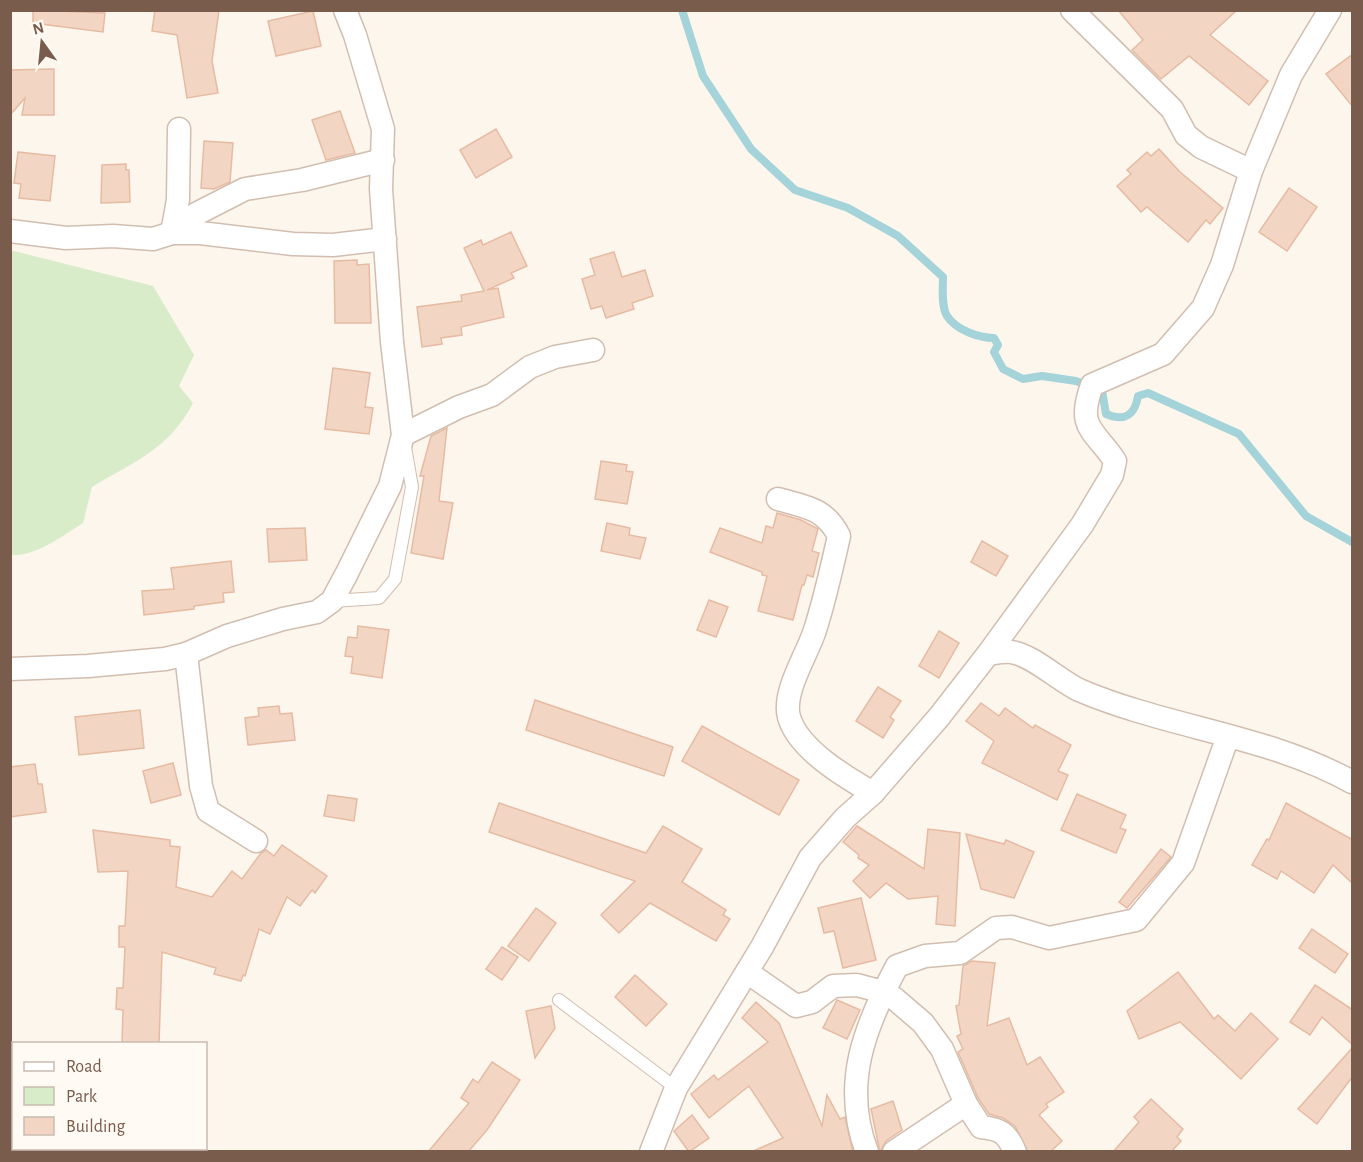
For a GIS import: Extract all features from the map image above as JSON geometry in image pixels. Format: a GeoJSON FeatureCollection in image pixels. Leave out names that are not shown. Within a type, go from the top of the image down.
{"type":"FeatureCollection","features":[{"type":"Feature","properties":{"kind":"street"},"geometry":{"type":"LineString","coordinates":[[10,669],[88,666],[165,659],[186,654],[227,636],[283,619],[317,612],[332,601],[390,486],[403,435],[381,189],[383,129],[362,55],[345,10]]}},
{"type":"Feature","properties":{"kind":"street"},"geometry":{"type":"LineString","coordinates":[[1072,10],[1172,109],[1186,135],[1201,147],[1251,171]]}},
{"type":"Feature","properties":{"kind":"street"},"geometry":{"type":"LineString","coordinates":[[651,1152],[676,1088],[747,972],[810,858],[845,818],[873,793],[939,717],[1082,525],[1112,475],[1115,461],[1087,428],[1085,403],[1092,385],[1163,354],[1203,308],[1222,265],[1251,171],[1291,75],[1330,10]]}},
{"type":"Feature","properties":{"kind":"street"},"geometry":{"type":"LineString","coordinates":[[172,233],[178,200],[180,129]]}},
{"type":"Feature","properties":{"kind":"street"},"geometry":{"type":"LineString","coordinates":[[172,233],[196,214],[245,189],[302,180],[383,160]]}},
{"type":"Feature","properties":{"kind":"street"},"geometry":{"type":"LineString","coordinates":[[10,231],[66,238],[113,236],[153,239],[172,233],[200,233],[293,244],[333,245],[385,239]]}},
{"type":"Feature","properties":{"kind":"street"},"geometry":{"type":"LineString","coordinates":[[403,435],[492,394],[530,367],[555,357],[592,350]]}},
{"type":"Feature","properties":{"kind":"street"},"geometry":{"type":"LineString","coordinates":[[778,499],[820,511],[832,523],[839,536],[814,633],[788,697],[789,716],[798,734],[815,752],[836,770],[873,793]]}},
{"type":"Feature","properties":{"kind":"street"},"geometry":{"type":"LineString","coordinates":[[988,654],[1012,652],[1076,688],[1104,700],[1263,744],[1299,757],[1353,782]]}},
{"type":"Feature","properties":{"kind":"street"},"geometry":{"type":"LineString","coordinates":[[186,654],[201,786],[208,811],[256,841]]}},
{"type":"Feature","properties":{"kind":"street"},"geometry":{"type":"LineString","coordinates":[[867,1152],[860,1132],[854,1101],[858,1059],[883,992],[897,966],[925,956],[960,953],[996,928],[1012,927],[1049,938],[1136,920],[1183,863],[1228,736]]}},
{"type":"Feature","properties":{"kind":"street"},"geometry":{"type":"LineString","coordinates":[[747,972],[796,1006],[812,1002],[833,986],[857,985],[883,992],[923,1023],[942,1049],[966,1104],[981,1127],[999,1129],[1009,1137],[1015,1152]]}},
{"type":"Feature","properties":{"kind":"street"},"geometry":{"type":"LineString","coordinates":[[894,1152],[966,1104]]}},
{"type":"Feature","properties":{"kind":"lane"},"geometry":{"type":"LineString","coordinates":[[332,601],[379,598],[395,579],[412,487],[403,435]]}},
{"type":"Feature","properties":{"kind":"lane"},"geometry":{"type":"LineString","coordinates":[[559,1000],[676,1088]]}},
{"type":"Feature","properties":{"kind":"green space"},"geometry":{"type":"Polygon","coordinates":[[[10,250],[153,286],[194,355],[179,386],[193,403],[173,432],[137,461],[92,487],[83,523],[39,549],[20,555],[10,555],[10,250]]]}},
{"type":"Feature","properties":{"kind":"building"},"geometry":{"type":"Polygon","coordinates":[[[33,10],[105,13],[103,32],[33,23],[33,10]]]}},
{"type":"Feature","properties":{"kind":"building"},"geometry":{"type":"Polygon","coordinates":[[[155,10],[219,10],[212,61],[218,93],[187,98],[177,35],[152,31],[155,10]]]}},
{"type":"Feature","properties":{"kind":"building"},"geometry":{"type":"Polygon","coordinates":[[[1118,10],[1237,10],[1210,35],[1268,81],[1249,105],[1189,56],[1161,79],[1132,50],[1143,40],[1118,10]]]}},
{"type":"Feature","properties":{"kind":"building"},"geometry":{"type":"Polygon","coordinates":[[[313,11],[321,46],[276,56],[268,21],[313,11]]]}},
{"type":"Feature","properties":{"kind":"building"},"geometry":{"type":"Polygon","coordinates":[[[1353,54],[1353,107],[1326,74],[1353,54]]]}},
{"type":"Feature","properties":{"kind":"building"},"geometry":{"type":"Polygon","coordinates":[[[54,69],[54,115],[22,115],[25,98],[10,115],[10,70],[54,69]]]}},
{"type":"Feature","properties":{"kind":"building"},"geometry":{"type":"Polygon","coordinates":[[[340,111],[355,153],[326,160],[312,120],[340,111]]]}},
{"type":"Feature","properties":{"kind":"building"},"geometry":{"type":"Polygon","coordinates":[[[496,129],[512,157],[476,178],[460,150],[496,129]]]}},
{"type":"Feature","properties":{"kind":"building"},"geometry":{"type":"Polygon","coordinates":[[[204,141],[233,143],[230,182],[214,189],[201,188],[204,141]]]}},
{"type":"Feature","properties":{"kind":"building"},"geometry":{"type":"Polygon","coordinates":[[[1159,149],[1180,172],[1223,208],[1210,224],[1206,220],[1188,242],[1147,207],[1141,212],[1117,186],[1131,174],[1127,170],[1147,152],[1151,156],[1159,149]]]}},
{"type":"Feature","properties":{"kind":"building"},"geometry":{"type":"Polygon","coordinates":[[[18,152],[55,156],[50,201],[19,198],[21,184],[14,183],[18,152]]]}},
{"type":"Feature","properties":{"kind":"building"},"geometry":{"type":"Polygon","coordinates":[[[126,164],[126,170],[129,170],[130,202],[101,203],[102,165],[126,164]]]}},
{"type":"Feature","properties":{"kind":"building"},"geometry":{"type":"Polygon","coordinates":[[[1289,188],[1317,207],[1287,251],[1259,232],[1289,188]]]}},
{"type":"Feature","properties":{"kind":"building"},"geometry":{"type":"Polygon","coordinates":[[[511,232],[527,266],[511,273],[514,278],[487,290],[498,288],[504,317],[461,327],[462,335],[441,338],[442,344],[422,347],[417,307],[462,301],[461,295],[484,291],[464,248],[481,240],[483,245],[511,232]]]}},
{"type":"Feature","properties":{"kind":"building"},"geometry":{"type":"Polygon","coordinates":[[[614,252],[622,277],[645,270],[653,296],[632,303],[634,309],[606,318],[602,306],[591,309],[582,279],[595,275],[590,259],[614,252]]]}},
{"type":"Feature","properties":{"kind":"building"},"geometry":{"type":"Polygon","coordinates":[[[357,260],[357,265],[369,264],[371,323],[335,323],[334,261],[357,260]]]}},
{"type":"Feature","properties":{"kind":"building"},"geometry":{"type":"Polygon","coordinates":[[[333,368],[370,373],[365,407],[373,408],[369,434],[325,429],[333,368]]]}},
{"type":"Feature","properties":{"kind":"building"},"geometry":{"type":"Polygon","coordinates":[[[447,428],[439,501],[453,503],[443,559],[411,553],[424,476],[420,476],[431,436],[447,428]]]}},
{"type":"Feature","properties":{"kind":"building"},"geometry":{"type":"Polygon","coordinates":[[[601,461],[627,465],[626,471],[633,472],[627,504],[595,499],[601,461]]]}},
{"type":"Feature","properties":{"kind":"building"},"geometry":{"type":"Polygon","coordinates":[[[777,513],[801,520],[818,529],[812,551],[819,553],[813,577],[807,575],[802,585],[793,620],[758,611],[767,576],[710,552],[720,528],[762,543],[766,526],[773,528],[777,513]]]}},
{"type":"Feature","properties":{"kind":"building"},"geometry":{"type":"Polygon","coordinates":[[[607,523],[630,528],[629,535],[646,538],[640,559],[601,551],[607,523]]]}},
{"type":"Feature","properties":{"kind":"building"},"geometry":{"type":"Polygon","coordinates":[[[305,528],[307,560],[269,562],[267,529],[305,528]]]}},
{"type":"Feature","properties":{"kind":"building"},"geometry":{"type":"Polygon","coordinates":[[[982,541],[1008,556],[996,576],[971,562],[982,541]]]}},
{"type":"Feature","properties":{"kind":"building"},"geometry":{"type":"Polygon","coordinates":[[[231,561],[234,592],[223,593],[224,602],[194,606],[194,609],[144,615],[142,591],[174,589],[171,568],[231,561]]]}},
{"type":"Feature","properties":{"kind":"building"},"geometry":{"type":"Polygon","coordinates":[[[709,600],[728,607],[716,637],[697,630],[709,600]]]}},
{"type":"Feature","properties":{"kind":"building"},"geometry":{"type":"Polygon","coordinates":[[[358,626],[389,630],[382,678],[351,673],[353,657],[345,656],[348,637],[357,638],[358,626]]]}},
{"type":"Feature","properties":{"kind":"building"},"geometry":{"type":"Polygon","coordinates":[[[939,631],[959,643],[939,678],[919,666],[939,631]]]}},
{"type":"Feature","properties":{"kind":"building"},"geometry":{"type":"Polygon","coordinates":[[[878,687],[901,701],[890,717],[894,720],[883,738],[856,721],[878,687]]]}},
{"type":"Feature","properties":{"kind":"building"},"geometry":{"type":"Polygon","coordinates":[[[535,700],[673,747],[664,776],[526,730],[535,700]]]}},
{"type":"Feature","properties":{"kind":"building"},"geometry":{"type":"Polygon","coordinates":[[[981,703],[999,716],[1005,708],[1033,728],[1035,725],[1071,745],[1058,771],[1068,775],[1057,800],[982,763],[994,741],[966,721],[981,703]]]}},
{"type":"Feature","properties":{"kind":"building"},"geometry":{"type":"Polygon","coordinates":[[[279,706],[280,714],[292,713],[295,740],[248,745],[245,718],[259,716],[258,708],[279,706]]]}},
{"type":"Feature","properties":{"kind":"building"},"geometry":{"type":"Polygon","coordinates":[[[140,710],[144,748],[79,755],[75,717],[140,710]]]}},
{"type":"Feature","properties":{"kind":"building"},"geometry":{"type":"Polygon","coordinates":[[[702,726],[799,780],[779,815],[682,761],[702,726]]]}},
{"type":"Feature","properties":{"kind":"building"},"geometry":{"type":"Polygon","coordinates":[[[173,763],[181,795],[151,803],[143,771],[173,763]]]}},
{"type":"Feature","properties":{"kind":"building"},"geometry":{"type":"Polygon","coordinates":[[[35,764],[38,784],[42,784],[46,812],[10,817],[10,767],[35,764]]]}},
{"type":"Feature","properties":{"kind":"building"},"geometry":{"type":"Polygon","coordinates":[[[1077,794],[1126,815],[1120,828],[1126,830],[1116,853],[1061,830],[1077,794]]]}},
{"type":"Feature","properties":{"kind":"building"},"geometry":{"type":"Polygon","coordinates":[[[328,795],[357,799],[354,821],[324,816],[328,795]]]}},
{"type":"Feature","properties":{"kind":"building"},"geometry":{"type":"Polygon","coordinates":[[[499,803],[646,853],[663,826],[702,849],[682,882],[726,910],[723,915],[730,919],[716,941],[650,903],[619,933],[601,915],[635,881],[489,832],[499,803]]]}},
{"type":"Feature","properties":{"kind":"building"},"geometry":{"type":"Polygon","coordinates":[[[1286,803],[1353,840],[1353,884],[1333,865],[1314,893],[1281,871],[1277,879],[1252,865],[1267,839],[1269,840],[1286,803]]]}},
{"type":"Feature","properties":{"kind":"building"},"geometry":{"type":"Polygon","coordinates":[[[857,826],[924,869],[928,829],[960,833],[955,926],[936,924],[938,896],[908,899],[886,883],[870,898],[853,881],[869,865],[858,858],[859,855],[843,842],[857,826]]]}},
{"type":"Feature","properties":{"kind":"building"},"geometry":{"type":"Polygon","coordinates":[[[93,830],[170,840],[170,846],[180,847],[176,887],[212,897],[232,871],[242,879],[261,853],[266,850],[274,856],[282,845],[327,876],[315,893],[312,890],[300,906],[287,897],[270,934],[259,929],[245,976],[243,975],[241,981],[214,974],[216,968],[162,952],[159,1042],[122,1042],[123,1010],[116,1009],[117,988],[123,988],[125,947],[119,947],[119,926],[125,926],[128,871],[98,872],[93,830]]]}},
{"type":"Feature","properties":{"kind":"building"},"geometry":{"type":"Polygon","coordinates":[[[966,834],[1004,844],[1006,840],[1034,852],[1014,898],[981,889],[966,834]]]}},
{"type":"Feature","properties":{"kind":"building"},"geometry":{"type":"Polygon","coordinates":[[[1161,849],[1171,857],[1127,908],[1119,902],[1161,849]]]}},
{"type":"Feature","properties":{"kind":"building"},"geometry":{"type":"Polygon","coordinates":[[[861,898],[876,960],[843,968],[834,931],[824,933],[818,908],[861,898]]]}},
{"type":"Feature","properties":{"kind":"building"},"geometry":{"type":"Polygon","coordinates":[[[536,908],[556,923],[529,961],[508,946],[536,908]]]}},
{"type":"Feature","properties":{"kind":"building"},"geometry":{"type":"Polygon","coordinates":[[[1312,929],[1348,954],[1335,973],[1299,948],[1312,929]]]}},
{"type":"Feature","properties":{"kind":"building"},"geometry":{"type":"Polygon","coordinates":[[[502,947],[518,957],[502,980],[486,969],[502,947]]]}},
{"type":"Feature","properties":{"kind":"building"},"geometry":{"type":"Polygon","coordinates":[[[972,961],[995,963],[987,1026],[1009,1018],[1027,1065],[1040,1057],[1064,1092],[1046,1104],[1048,1107],[1039,1115],[1062,1141],[1050,1152],[1028,1152],[1015,1126],[1003,1118],[989,1114],[978,1098],[958,1052],[963,1049],[957,1036],[961,1034],[956,1006],[959,1005],[963,966],[972,961]]]}},
{"type":"Feature","properties":{"kind":"building"},"geometry":{"type":"Polygon","coordinates":[[[1178,972],[1214,1019],[1218,1015],[1235,1031],[1251,1013],[1278,1039],[1241,1079],[1180,1022],[1139,1039],[1127,1011],[1178,972]]]}},
{"type":"Feature","properties":{"kind":"building"},"geometry":{"type":"Polygon","coordinates":[[[635,975],[667,1004],[646,1026],[615,997],[635,975]]]}},
{"type":"Feature","properties":{"kind":"building"},"geometry":{"type":"Polygon","coordinates":[[[1315,985],[1353,1010],[1353,1045],[1322,1017],[1310,1035],[1290,1022],[1315,985]]]}},
{"type":"Feature","properties":{"kind":"building"},"geometry":{"type":"Polygon","coordinates":[[[837,1000],[860,1010],[847,1039],[823,1028],[837,1000]]]}},
{"type":"Feature","properties":{"kind":"building"},"geometry":{"type":"Polygon","coordinates":[[[756,1002],[779,1023],[822,1126],[827,1095],[840,1119],[845,1117],[853,1152],[751,1152],[783,1138],[749,1086],[709,1118],[691,1094],[714,1075],[718,1080],[768,1042],[742,1018],[756,1002]]]}},
{"type":"Feature","properties":{"kind":"building"},"geometry":{"type":"Polygon","coordinates":[[[551,1006],[555,1028],[535,1058],[526,1011],[551,1006]]]}},
{"type":"Feature","properties":{"kind":"building"},"geometry":{"type":"Polygon","coordinates":[[[1353,1047],[1353,1076],[1317,1124],[1298,1109],[1353,1047]]]}},
{"type":"Feature","properties":{"kind":"building"},"geometry":{"type":"Polygon","coordinates":[[[492,1062],[520,1080],[487,1130],[468,1152],[428,1152],[469,1103],[461,1098],[473,1079],[478,1083],[492,1062]]]}},
{"type":"Feature","properties":{"kind":"building"},"geometry":{"type":"Polygon","coordinates":[[[1151,1099],[1183,1129],[1177,1137],[1181,1141],[1171,1152],[1113,1152],[1139,1122],[1134,1117],[1151,1099]]]}},
{"type":"Feature","properties":{"kind":"building"},"geometry":{"type":"Polygon","coordinates":[[[893,1101],[902,1130],[886,1141],[880,1152],[871,1109],[893,1101]]]}},
{"type":"Feature","properties":{"kind":"building"},"geometry":{"type":"Polygon","coordinates":[[[692,1115],[709,1138],[689,1152],[674,1131],[692,1115]]]}},
{"type":"Feature","properties":{"kind":"waterway"},"geometry":{"type":"LineString","coordinates":[[682,10],[703,76],[751,149],[795,190],[848,208],[898,236],[943,277],[944,307],[951,321],[968,332],[994,338],[998,345],[994,352],[1003,369],[1023,379],[1042,376],[1076,381],[1102,391],[1106,414],[1113,416],[1128,415],[1137,403],[1138,396],[1148,393],[1239,434],[1306,516],[1352,542]]}}]}
